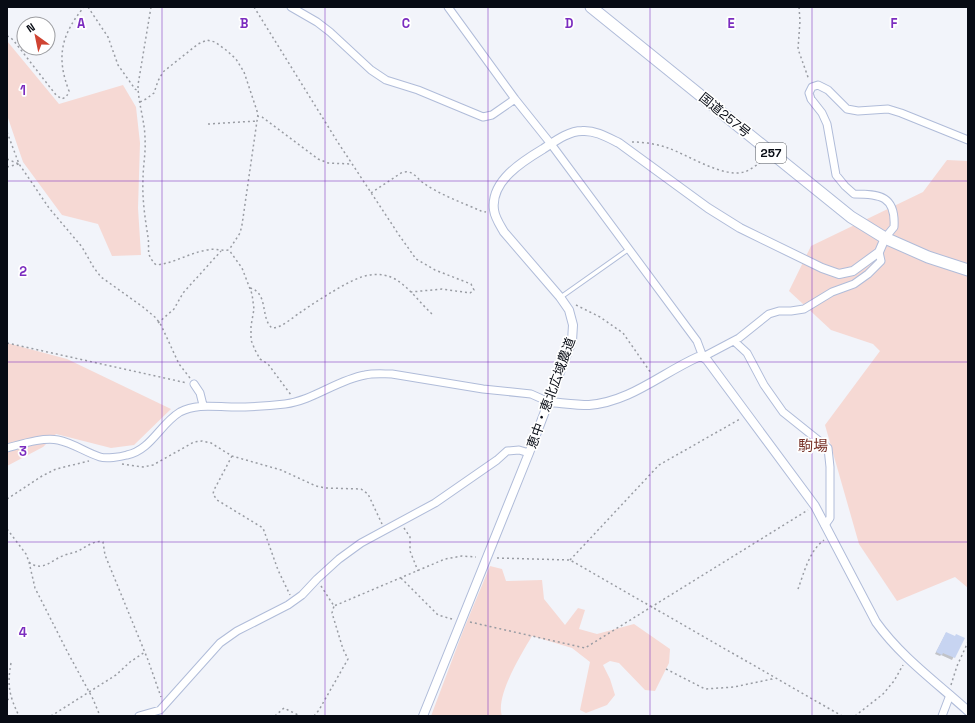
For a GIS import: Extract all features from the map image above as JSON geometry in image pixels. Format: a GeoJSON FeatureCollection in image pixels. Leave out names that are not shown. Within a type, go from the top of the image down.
{"type":"FeatureCollection","features":[{"type":"Feature","properties":{"kind":"highway","name":"国道257号"},"geometry":{"type":"LineString","coordinates":[[591,7],[851,217],[884,238],[928,257],[968,270]]}},
{"type":"Feature","properties":{"kind":"street"},"geometry":{"type":"LineString","coordinates":[[291,7],[317,22],[371,70],[386,80],[418,90],[483,117],[492,115],[515,99]]}},
{"type":"Feature","properties":{"kind":"street"},"geometry":{"type":"LineString","coordinates":[[448,7],[515,99],[551,144],[697,341],[703,357],[707,360],[815,506],[876,622],[889,640],[968,712]]}},
{"type":"Feature","properties":{"kind":"street"},"geometry":{"type":"LineString","coordinates":[[7,448],[47,439],[56,439],[101,458],[128,455],[147,445],[180,412],[202,405],[214,407],[238,407],[285,404],[311,397],[344,382],[364,375],[392,374],[483,389],[531,394],[549,402],[589,405],[604,403],[629,394],[693,359],[703,357],[734,341],[770,314],[779,311],[791,312],[804,309],[832,292],[854,284],[868,274],[881,261],[879,252],[884,238],[894,227],[894,210],[888,201],[880,197],[866,194],[854,194],[836,175],[827,124],[822,113],[811,99],[809,93],[812,87],[818,85],[828,90],[847,110],[858,111],[888,109],[968,140]]}},
{"type":"Feature","properties":{"kind":"street","name":"恵中・恵北広域農道"},"geometry":{"type":"LineString","coordinates":[[422,716],[529,453],[572,341],[573,325],[566,307],[504,232],[497,221],[495,212],[495,197],[500,184],[510,172],[521,163],[564,136],[580,131],[590,131],[623,146],[708,208],[740,228],[822,268],[839,274],[854,271],[879,252]]}},
{"type":"Feature","properties":{"kind":"street"},"geometry":{"type":"LineString","coordinates":[[734,341],[747,353],[764,385],[783,412],[828,448],[830,467],[830,518],[824,525]]}},
{"type":"Feature","properties":{"kind":"street"},"geometry":{"type":"LineString","coordinates":[[194,384],[200,393],[202,405]]}},
{"type":"Feature","properties":{"kind":"street"},"geometry":{"type":"LineString","coordinates":[[139,716],[160,710],[220,643],[237,631],[288,605],[302,594],[339,559],[361,543],[435,503],[497,460],[507,451],[519,450],[529,453]]}},
{"type":"Feature","properties":{"kind":"street"},"geometry":{"type":"LineString","coordinates":[[942,716],[949,694]]}},
{"type":"Feature","properties":{"kind":"lane"},"geometry":{"type":"LineString","coordinates":[[560,298],[629,249]]}},
{"type":"Feature","properties":{"kind":"path"},"geometry":{"type":"LineString","coordinates":[[7,36],[14,41],[56,95],[62,99],[69,94],[63,70],[62,54],[64,40],[68,31],[84,7]]}},
{"type":"Feature","properties":{"kind":"path"},"geometry":{"type":"LineString","coordinates":[[88,7],[108,37],[120,69],[138,91]]}},
{"type":"Feature","properties":{"kind":"path"},"geometry":{"type":"LineString","coordinates":[[140,102],[154,93],[163,72],[198,44],[207,40],[215,42],[226,50],[236,59],[244,72],[257,116],[257,121],[242,225],[240,233],[229,250],[206,250],[167,264],[156,265],[149,257],[143,202],[145,139],[138,91],[140,68],[151,7]]}},
{"type":"Feature","properties":{"kind":"path"},"geometry":{"type":"LineString","coordinates":[[254,7],[352,164],[398,235],[416,259],[435,270],[468,282],[472,285],[474,290],[473,292],[468,293],[442,289],[411,292]]}},
{"type":"Feature","properties":{"kind":"path"},"geometry":{"type":"LineString","coordinates":[[799,7],[800,21],[798,49],[812,87]]}},
{"type":"Feature","properties":{"kind":"path"},"geometry":{"type":"LineString","coordinates":[[257,116],[262,117],[318,159],[328,163],[352,164]]}},
{"type":"Feature","properties":{"kind":"path"},"geometry":{"type":"LineString","coordinates":[[208,124],[257,121]]}},
{"type":"Feature","properties":{"kind":"path"},"geometry":{"type":"LineString","coordinates":[[7,132],[19,164],[49,208],[82,247],[101,277],[143,307],[158,322],[179,364],[194,384]]}},
{"type":"Feature","properties":{"kind":"path"},"geometry":{"type":"LineString","coordinates":[[623,146],[628,143],[638,142],[669,148],[719,170],[736,173],[748,171],[763,160],[770,152]]}},
{"type":"Feature","properties":{"kind":"path"},"geometry":{"type":"LineString","coordinates":[[7,159],[19,164]]}},
{"type":"Feature","properties":{"kind":"path"},"geometry":{"type":"LineString","coordinates":[[7,167],[19,164]]}},
{"type":"Feature","properties":{"kind":"path"},"geometry":{"type":"LineString","coordinates":[[371,193],[406,171],[414,174],[422,182],[436,190],[468,205],[482,211],[495,212]]}},
{"type":"Feature","properties":{"kind":"path"},"geometry":{"type":"LineString","coordinates":[[229,250],[242,268],[250,288],[254,309],[251,326],[251,340],[255,350],[260,359],[268,364],[293,396],[294,402]]}},
{"type":"Feature","properties":{"kind":"path"},"geometry":{"type":"LineString","coordinates":[[158,322],[174,309],[183,293],[221,251]]}},
{"type":"Feature","properties":{"kind":"path"},"geometry":{"type":"LineString","coordinates":[[250,288],[256,291],[260,296],[268,324],[272,328],[276,328],[360,276],[379,275],[394,278],[411,292],[432,314]]}},
{"type":"Feature","properties":{"kind":"path"},"geometry":{"type":"LineString","coordinates":[[566,307],[572,304],[581,307],[614,326],[623,333],[656,380]]}},
{"type":"Feature","properties":{"kind":"path"},"geometry":{"type":"LineString","coordinates":[[7,343],[194,384]]}},
{"type":"Feature","properties":{"kind":"path"},"geometry":{"type":"LineString","coordinates":[[570,560],[659,465],[747,415]]}},
{"type":"Feature","properties":{"kind":"path"},"geometry":{"type":"LineString","coordinates":[[112,457],[117,463],[142,467],[153,465],[194,442],[202,441],[211,443],[232,456],[280,470],[316,486],[326,488],[361,489],[368,494],[384,530]]}},
{"type":"Feature","properties":{"kind":"path"},"geometry":{"type":"LineString","coordinates":[[7,499],[42,476],[56,469],[93,460],[98,456]]}},
{"type":"Feature","properties":{"kind":"path"},"geometry":{"type":"LineString","coordinates":[[232,456],[213,494],[218,500],[262,528],[278,570],[293,601]]}},
{"type":"Feature","properties":{"kind":"path"},"geometry":{"type":"LineString","coordinates":[[401,578],[438,615],[450,619],[461,620],[585,648],[815,506]]}},
{"type":"Feature","properties":{"kind":"path"},"geometry":{"type":"LineString","coordinates":[[401,521],[410,537],[410,551],[418,571]]}},
{"type":"Feature","properties":{"kind":"path"},"geometry":{"type":"LineString","coordinates":[[7,529],[26,554],[35,588],[100,716]]}},
{"type":"Feature","properties":{"kind":"path"},"geometry":{"type":"LineString","coordinates":[[798,589],[816,547],[830,536]]}},
{"type":"Feature","properties":{"kind":"path"},"geometry":{"type":"LineString","coordinates":[[29,562],[34,566],[40,567],[49,564],[66,554],[80,550],[94,542],[103,542],[105,555],[145,652],[157,684],[163,707]]}},
{"type":"Feature","properties":{"kind":"path"},"geometry":{"type":"LineString","coordinates":[[334,606],[445,559],[454,557],[476,557]]}},
{"type":"Feature","properties":{"kind":"path"},"geometry":{"type":"LineString","coordinates":[[497,558],[570,560],[842,716]]}},
{"type":"Feature","properties":{"kind":"path"},"geometry":{"type":"LineString","coordinates":[[314,716],[319,710],[348,659],[343,649],[332,613],[334,606],[317,579]]}},
{"type":"Feature","properties":{"kind":"path"},"geometry":{"type":"LineString","coordinates":[[949,694],[957,666],[968,642]]}},
{"type":"Feature","properties":{"kind":"path"},"geometry":{"type":"LineString","coordinates":[[51,716],[116,675],[130,662],[145,652]]}},
{"type":"Feature","properties":{"kind":"path"},"geometry":{"type":"LineString","coordinates":[[855,716],[883,694],[894,681],[907,658]]}},
{"type":"Feature","properties":{"kind":"path"},"geometry":{"type":"LineString","coordinates":[[11,662],[8,680],[11,698],[19,716]]}},
{"type":"Feature","properties":{"kind":"path"},"geometry":{"type":"LineString","coordinates":[[666,669],[705,689],[734,687],[772,679],[774,677]]}},
{"type":"Feature","properties":{"kind":"path"},"geometry":{"type":"LineString","coordinates":[[7,700],[11,698]]}},
{"type":"Feature","properties":{"kind":"path"},"geometry":{"type":"LineString","coordinates":[[275,716],[284,708],[300,716]]}},
{"type":"Feature","properties":{"kind":"shaded area"},"geometry":{"type":"Polygon","coordinates":[[[7,41],[16,52],[16,56],[19,56],[59,104],[123,85],[136,107],[140,143],[138,208],[141,255],[112,256],[98,224],[62,215],[23,162],[7,115],[7,41]]]}},
{"type":"Feature","properties":{"kind":"shaded area"},"geometry":{"type":"Polygon","coordinates":[[[947,160],[968,161],[968,588],[955,577],[897,601],[859,544],[825,425],[880,351],[873,344],[831,330],[789,291],[811,246],[923,192],[947,160]]]}},
{"type":"Feature","properties":{"kind":"shaded area"},"geometry":{"type":"Polygon","coordinates":[[[7,343],[67,359],[171,409],[134,445],[111,448],[56,434],[43,447],[7,466],[7,343]]]}},
{"type":"Feature","properties":{"kind":"shaded area"},"geometry":{"type":"Polygon","coordinates":[[[490,566],[502,569],[506,581],[542,580],[544,599],[565,625],[578,608],[585,610],[579,629],[597,634],[634,624],[670,649],[669,663],[655,691],[645,690],[619,663],[610,661],[603,665],[610,679],[615,695],[607,705],[586,713],[580,710],[590,662],[572,648],[532,636],[516,664],[506,686],[502,697],[502,716],[431,716],[463,631],[490,566]]]}},
{"type":"Feature","properties":{"kind":"building"},"geometry":{"type":"Polygon","coordinates":[[[946,632],[965,638],[955,658],[936,652],[946,632]]]}},
{"type":"Feature","properties":{"kind":"district","name":"駒場"},"geometry":{"type":"Point","coordinates":[813,445]}}]}
